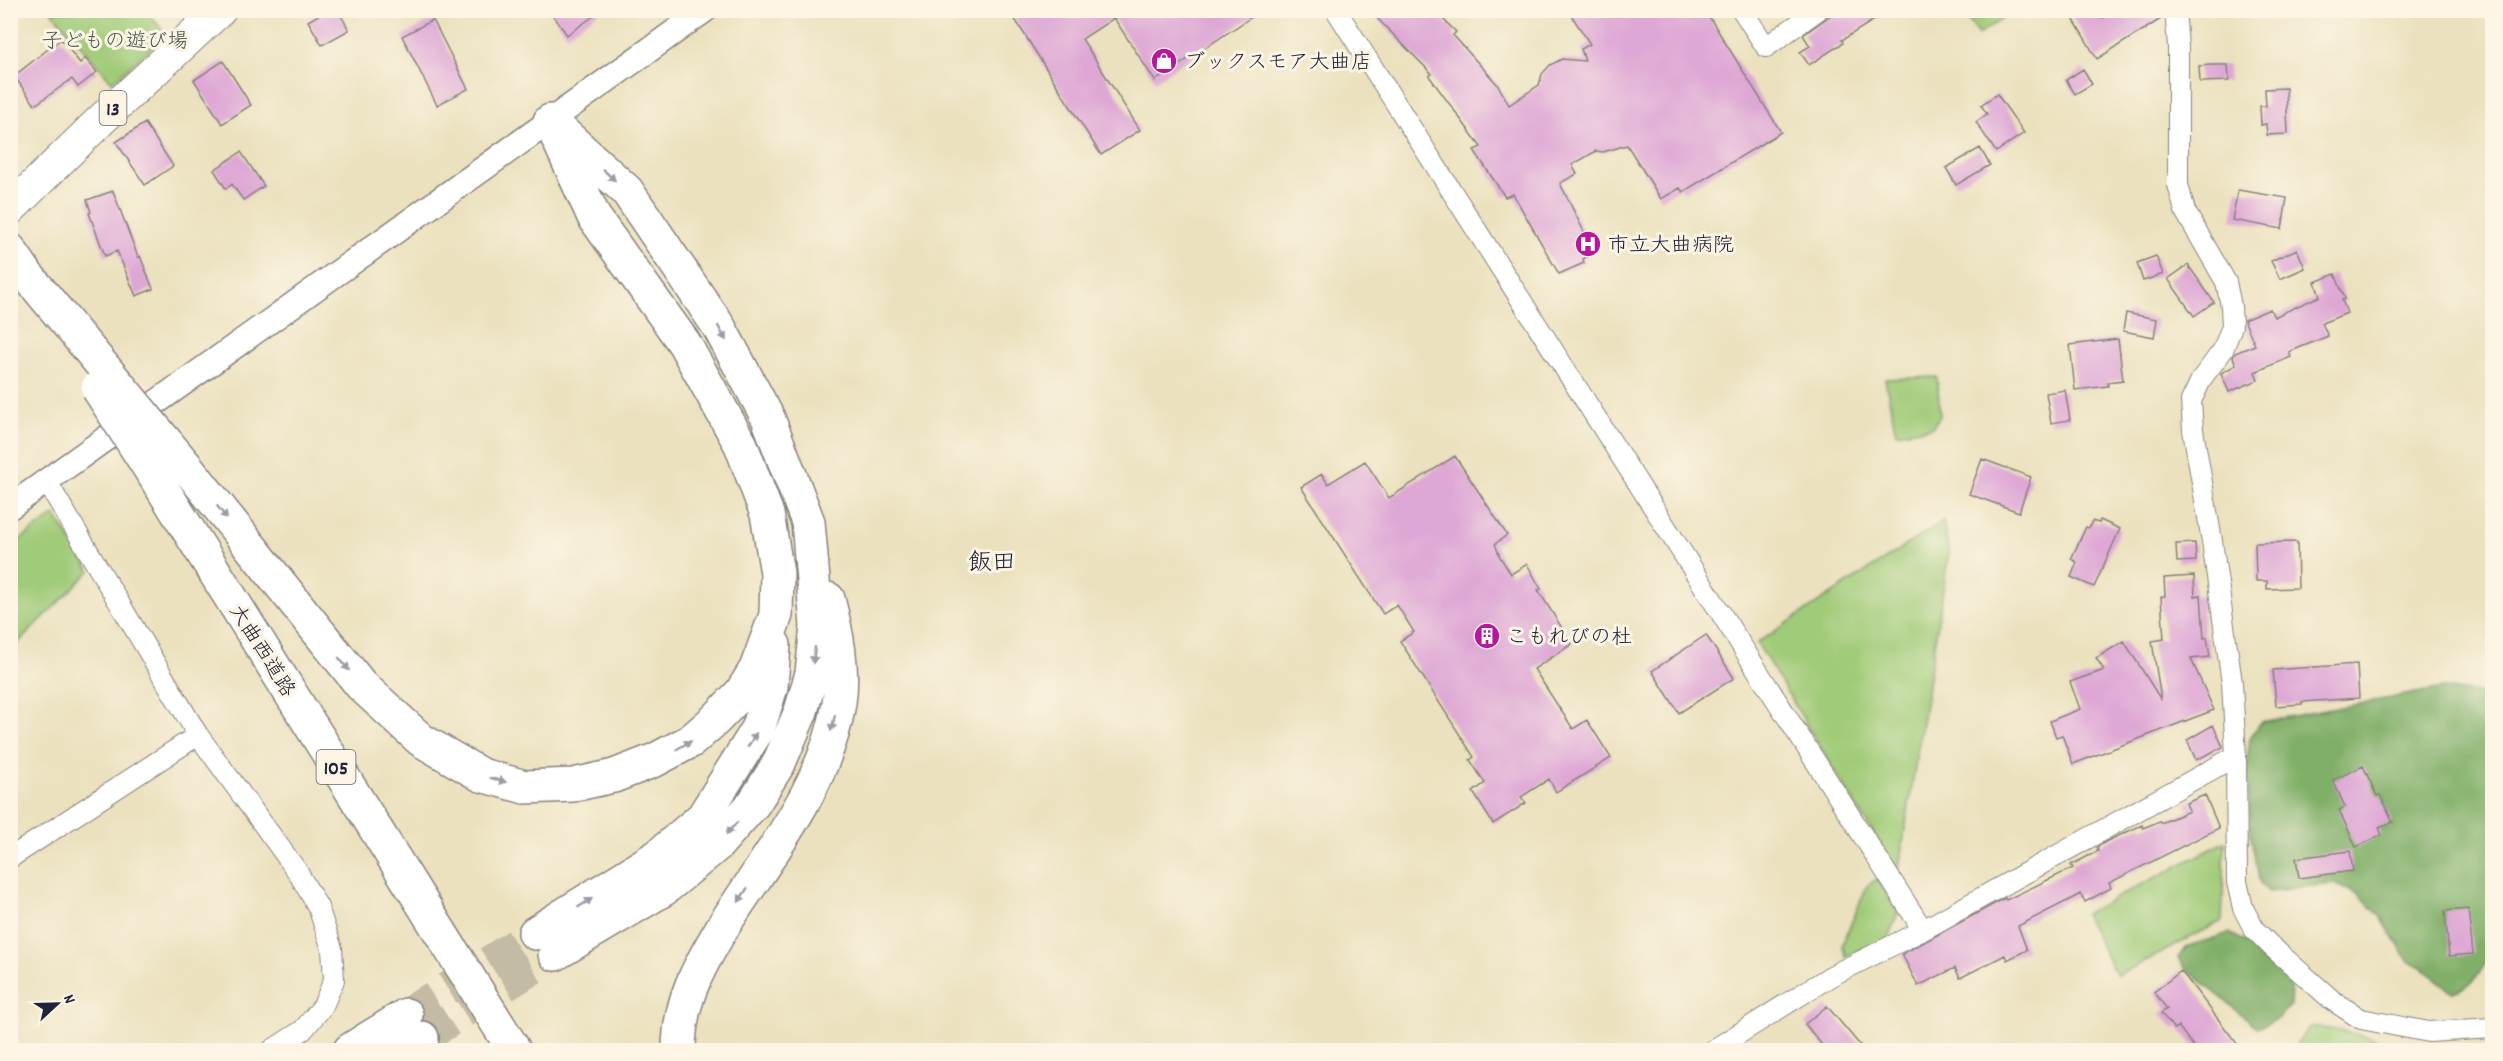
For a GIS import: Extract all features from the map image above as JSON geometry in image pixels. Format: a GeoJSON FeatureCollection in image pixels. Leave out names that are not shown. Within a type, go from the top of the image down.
{"type":"FeatureCollection","features":[{"type":"Feature","properties":{"kind":"highway"},"geometry":{"type":"LineString","coordinates":[[550,121],[627,192],[719,327],[768,418],[808,522],[838,640],[839,702],[822,764],[783,833],[696,970],[679,1028],[679,1050]]}},
{"type":"Feature","properties":{"kind":"highway"},"geometry":{"type":"LineString","coordinates":[[550,121],[594,217],[684,343],[741,445],[767,514],[777,573],[771,687],[758,729],[703,817],[658,856],[545,944],[664,889],[717,845],[754,803],[779,763],[801,711],[813,661],[817,626],[808,522]]}},
{"type":"Feature","properties":{"kind":"highway"},"geometry":{"type":"LineString","coordinates":[[19,262],[361,685],[421,740],[480,775],[525,787],[573,785],[614,776],[655,760],[691,741],[734,699],[756,669],[776,615]]}},
{"type":"Feature","properties":{"kind":"highway","name":"大曲西道路"},"geometry":{"type":"LineString","coordinates":[[19,262],[514,1050]]}},
{"type":"Feature","properties":{"kind":"highway"},"geometry":{"type":"LineString","coordinates":[[159,483],[287,696],[417,920],[487,1050]]}},
{"type":"Feature","properties":{"kind":"highway"},"geometry":{"type":"LineString","coordinates":[[350,1050],[410,1034]]}},
{"type":"Feature","properties":{"kind":"main road","name":"13"},"geometry":{"type":"LineString","coordinates":[[10,209],[101,120],[220,10]]}},
{"type":"Feature","properties":{"kind":"street"},"geometry":{"type":"LineString","coordinates":[[10,507],[705,10]]}},
{"type":"Feature","properties":{"kind":"street"},"geometry":{"type":"LineString","coordinates":[[1336,10],[1923,930]]}},
{"type":"Feature","properties":{"kind":"street"},"geometry":{"type":"LineString","coordinates":[[1742,10],[1766,47],[1818,10]]}},
{"type":"Feature","properties":{"kind":"street"},"geometry":{"type":"LineString","coordinates":[[2175,10],[2178,46],[2178,185],[2185,210],[2226,282],[2231,306],[2232,326],[2223,350],[2202,378],[2191,401],[2193,430],[2212,541],[2232,683],[2236,756],[2237,882],[2243,908],[2254,929],[2332,1000],[2361,1019],[2429,1032],[2493,1028]]}},
{"type":"Feature","properties":{"kind":"street"},"geometry":{"type":"LineString","coordinates":[[47,482],[198,735],[297,871],[318,906],[332,949],[334,980],[323,1006],[303,1030],[272,1050]]}},
{"type":"Feature","properties":{"kind":"street"},"geometry":{"type":"LineString","coordinates":[[10,858],[198,735]]}},
{"type":"Feature","properties":{"kind":"street"},"geometry":{"type":"LineString","coordinates":[[1713,1050],[1830,976],[1923,930],[2236,756]]}},
{"type":"Feature","properties":{"kind":"green space","name":"子どもの遊び場"},"geometry":{"type":"Polygon","coordinates":[[[51,11],[147,11],[166,35],[112,82],[51,11]]]}},
{"type":"Feature","properties":{"kind":"green space"},"geometry":{"type":"Polygon","coordinates":[[[1963,11],[2014,11],[1978,35],[1963,11]]]}},
{"type":"Feature","properties":{"kind":"green space"},"geometry":{"type":"Polygon","coordinates":[[[1937,377],[1940,416],[1932,427],[1896,433],[1885,379],[1937,377]]]}},
{"type":"Feature","properties":{"kind":"green space"},"geometry":{"type":"Polygon","coordinates":[[[55,515],[90,571],[11,650],[11,546],[55,515]]]}},
{"type":"Feature","properties":{"kind":"green space"},"geometry":{"type":"Polygon","coordinates":[[[1943,521],[1949,552],[1898,874],[1757,643],[1943,521]]]}},
{"type":"Feature","properties":{"kind":"green space"},"geometry":{"type":"Polygon","coordinates":[[[2443,688],[2492,695],[2492,948],[2486,963],[2473,981],[2453,992],[2423,969],[2408,961],[2380,916],[2358,895],[2337,884],[2269,892],[2260,884],[2251,840],[2247,758],[2250,738],[2261,722],[2443,688]]]}},
{"type":"Feature","properties":{"kind":"green space"},"geometry":{"type":"Polygon","coordinates":[[[2225,842],[2222,921],[2117,976],[2084,914],[2225,842]]]}},
{"type":"Feature","properties":{"kind":"green space"},"geometry":{"type":"Polygon","coordinates":[[[1877,879],[1898,912],[1888,939],[1846,956],[1842,945],[1867,886],[1877,879]]]}},
{"type":"Feature","properties":{"kind":"green space"},"geometry":{"type":"Polygon","coordinates":[[[2229,933],[2272,961],[2290,985],[2290,1005],[2278,1019],[2258,1028],[2185,968],[2178,958],[2186,947],[2229,933]]]}},
{"type":"Feature","properties":{"kind":"green space"},"geometry":{"type":"Polygon","coordinates":[[[2309,1027],[2341,1030],[2414,1050],[2295,1050],[2298,1040],[2309,1027]]]}},
{"type":"Feature","properties":{"kind":"building"},"geometry":{"type":"Polygon","coordinates":[[[327,10],[338,10],[349,30],[322,45],[308,21],[327,10]]]}},
{"type":"Feature","properties":{"kind":"building"},"geometry":{"type":"Polygon","coordinates":[[[549,10],[602,10],[567,35],[549,10]]]}},
{"type":"Feature","properties":{"kind":"building"},"geometry":{"type":"Polygon","coordinates":[[[1009,10],[1262,10],[1155,81],[1114,18],[1082,39],[1140,130],[1101,155],[1009,10]]]}},
{"type":"Feature","properties":{"kind":"building"},"geometry":{"type":"Polygon","coordinates":[[[1369,10],[1434,10],[1456,32],[1453,35],[1498,85],[1509,105],[1539,85],[1542,74],[1550,65],[1562,59],[1585,61],[1581,49],[1590,44],[1568,10],[1705,10],[1781,132],[1683,192],[1680,188],[1661,199],[1627,145],[1603,152],[1596,151],[1572,165],[1577,174],[1560,183],[1594,252],[1583,259],[1584,263],[1559,274],[1513,194],[1505,197],[1474,150],[1481,147],[1429,76],[1432,74],[1369,10]]]}},
{"type":"Feature","properties":{"kind":"building"},"geometry":{"type":"Polygon","coordinates":[[[1838,10],[1890,10],[1842,40],[1843,43],[1809,65],[1800,52],[1810,46],[1803,35],[1838,10]]]}},
{"type":"Feature","properties":{"kind":"building"},"geometry":{"type":"Polygon","coordinates":[[[2068,10],[2098,10],[2103,18],[2116,10],[2163,10],[2164,17],[2097,59],[2068,10]]]}},
{"type":"Feature","properties":{"kind":"building"},"geometry":{"type":"Polygon","coordinates":[[[433,20],[468,89],[437,105],[402,36],[433,20]]]}},
{"type":"Feature","properties":{"kind":"building"},"geometry":{"type":"Polygon","coordinates":[[[61,39],[80,63],[85,58],[97,72],[78,87],[72,79],[35,105],[14,76],[61,39]]]}},
{"type":"Feature","properties":{"kind":"building"},"geometry":{"type":"Polygon","coordinates":[[[223,61],[251,105],[222,124],[194,80],[223,61]]]}},
{"type":"Feature","properties":{"kind":"building"},"geometry":{"type":"Polygon","coordinates":[[[2228,65],[2229,81],[2200,82],[2199,66],[2228,65]]]}},
{"type":"Feature","properties":{"kind":"building"},"geometry":{"type":"Polygon","coordinates":[[[2083,69],[2092,84],[2075,94],[2066,80],[2083,69]]]}},
{"type":"Feature","properties":{"kind":"building"},"geometry":{"type":"Polygon","coordinates":[[[2286,88],[2288,134],[2267,135],[2266,124],[2261,125],[2260,106],[2266,106],[2265,89],[2286,88]]]}},
{"type":"Feature","properties":{"kind":"building"},"geometry":{"type":"Polygon","coordinates":[[[1997,94],[2024,133],[1996,152],[1976,122],[1987,114],[1981,105],[1997,94]]]}},
{"type":"Feature","properties":{"kind":"building"},"geometry":{"type":"Polygon","coordinates":[[[145,123],[173,166],[145,185],[116,142],[145,123]]]}},
{"type":"Feature","properties":{"kind":"building"},"geometry":{"type":"Polygon","coordinates":[[[1980,148],[1990,165],[1956,185],[1946,168],[1980,148]]]}},
{"type":"Feature","properties":{"kind":"building"},"geometry":{"type":"Polygon","coordinates":[[[241,152],[264,186],[243,200],[232,184],[226,189],[214,170],[241,152]]]}},
{"type":"Feature","properties":{"kind":"building"},"geometry":{"type":"Polygon","coordinates":[[[2238,190],[2287,198],[2282,229],[2232,220],[2238,190]]]}},
{"type":"Feature","properties":{"kind":"building"},"geometry":{"type":"Polygon","coordinates":[[[113,191],[153,289],[136,296],[117,251],[105,256],[89,213],[91,212],[87,200],[113,191]]]}},
{"type":"Feature","properties":{"kind":"building"},"geometry":{"type":"Polygon","coordinates":[[[2297,249],[2305,268],[2280,279],[2271,261],[2297,249]]]}},
{"type":"Feature","properties":{"kind":"building"},"geometry":{"type":"Polygon","coordinates":[[[2156,256],[2163,274],[2143,281],[2137,263],[2156,256]]]}},
{"type":"Feature","properties":{"kind":"building"},"geometry":{"type":"Polygon","coordinates":[[[2188,265],[2214,302],[2194,316],[2168,279],[2188,265]]]}},
{"type":"Feature","properties":{"kind":"building"},"geometry":{"type":"Polygon","coordinates":[[[2335,274],[2345,299],[2342,300],[2347,313],[2322,323],[2328,336],[2289,352],[2291,357],[2255,372],[2258,380],[2229,392],[2221,373],[2236,365],[2233,357],[2235,353],[2255,345],[2244,320],[2270,309],[2274,317],[2320,296],[2315,282],[2335,274]]]}},
{"type":"Feature","properties":{"kind":"building"},"geometry":{"type":"Polygon","coordinates":[[[2126,313],[2157,319],[2154,337],[2123,331],[2126,313]]]}},
{"type":"Feature","properties":{"kind":"building"},"geometry":{"type":"Polygon","coordinates":[[[2118,339],[2123,380],[2108,382],[2108,386],[2075,390],[2070,345],[2118,339]]]}},
{"type":"Feature","properties":{"kind":"building"},"geometry":{"type":"Polygon","coordinates":[[[2065,390],[2070,420],[2051,423],[2046,393],[2065,390]]]}},
{"type":"Feature","properties":{"kind":"building","name":"こもれびの杜"},"geometry":{"type":"Polygon","coordinates":[[[1455,456],[1507,535],[1495,544],[1500,557],[1511,574],[1527,564],[1541,589],[1538,590],[1572,644],[1534,669],[1573,729],[1587,720],[1611,758],[1556,792],[1549,779],[1521,797],[1526,803],[1493,824],[1473,792],[1485,783],[1470,760],[1474,757],[1400,641],[1414,632],[1397,605],[1383,614],[1301,487],[1322,474],[1328,484],[1365,461],[1389,498],[1455,456]]]}},
{"type":"Feature","properties":{"kind":"building"},"geometry":{"type":"Polygon","coordinates":[[[1982,459],[2031,477],[2019,512],[1969,494],[1982,459]]]}},
{"type":"Feature","properties":{"kind":"building"},"geometry":{"type":"Polygon","coordinates":[[[2100,520],[2120,529],[2094,587],[2071,577],[2077,562],[2071,559],[2086,527],[2089,528],[2092,521],[2099,523],[2100,520]]]}},
{"type":"Feature","properties":{"kind":"building"},"geometry":{"type":"Polygon","coordinates":[[[2297,542],[2298,588],[2267,589],[2267,581],[2256,581],[2255,543],[2297,542]]]}},
{"type":"Feature","properties":{"kind":"building"},"geometry":{"type":"Polygon","coordinates":[[[2195,543],[2196,561],[2177,562],[2176,544],[2195,543]]]}},
{"type":"Feature","properties":{"kind":"building"},"geometry":{"type":"Polygon","coordinates":[[[2194,576],[2195,596],[2201,595],[2204,638],[2207,637],[2210,657],[2191,659],[2214,710],[2073,764],[2062,735],[2056,737],[2050,721],[2080,709],[2070,682],[2104,670],[2096,658],[2124,641],[2161,700],[2152,641],[2164,639],[2161,597],[2165,596],[2164,578],[2194,576]]]}},
{"type":"Feature","properties":{"kind":"building"},"geometry":{"type":"Polygon","coordinates":[[[1706,635],[1734,678],[1679,713],[1652,671],[1706,635]]]}},
{"type":"Feature","properties":{"kind":"building"},"geometry":{"type":"Polygon","coordinates":[[[2357,664],[2359,698],[2276,706],[2273,670],[2357,664]]]}},
{"type":"Feature","properties":{"kind":"building"},"geometry":{"type":"Polygon","coordinates":[[[2213,725],[2223,747],[2196,760],[2187,740],[2213,725]]]}},
{"type":"Feature","properties":{"kind":"building"},"geometry":{"type":"Polygon","coordinates":[[[2363,766],[2377,796],[2380,795],[2393,822],[2379,828],[2382,835],[2356,847],[2339,810],[2345,807],[2333,780],[2363,766]]]}},
{"type":"Feature","properties":{"kind":"building"},"geometry":{"type":"Polygon","coordinates":[[[2205,795],[2219,828],[2109,883],[2111,888],[2085,902],[2081,894],[2018,926],[2027,950],[2007,960],[2005,955],[1960,978],[1955,968],[1918,986],[1902,954],[2005,898],[2006,900],[2073,868],[2071,865],[2098,851],[2097,847],[2107,841],[2142,825],[2143,828],[2160,821],[2161,823],[2189,811],[2186,803],[2205,795]]]}},
{"type":"Feature","properties":{"kind":"building"},"geometry":{"type":"Polygon","coordinates":[[[2350,851],[2353,871],[2299,878],[2296,858],[2350,851]]]}},
{"type":"Feature","properties":{"kind":"building"},"geometry":{"type":"Polygon","coordinates":[[[2468,909],[2473,954],[2449,956],[2445,911],[2468,909]]]}},
{"type":"Feature","properties":{"kind":"building"},"geometry":{"type":"Polygon","coordinates":[[[2181,971],[2242,1050],[2196,1050],[2178,1026],[2174,1029],[2161,1013],[2167,1009],[2154,992],[2181,971]]]}},
{"type":"Feature","properties":{"kind":"building"},"geometry":{"type":"Polygon","coordinates":[[[1827,1006],[1864,1050],[1826,1050],[1805,1024],[1827,1006]]]}},
{"type":"Feature","properties":{"kind":"tunnel"},"geometry":{"type":"LineString","coordinates":[[406,1015],[535,933]]}},
{"type":"Feature","properties":{"kind":"tunnel"},"geometry":{"type":"LineString","coordinates":[[422,1038],[555,954]]}},
{"type":"Feature","properties":{"kind":"place","name":"ブックスモア大曲店"},"geometry":{"type":"Point","coordinates":[1164,61]}},
{"type":"Feature","properties":{"kind":"place","name":"市立大曲病院"},"geometry":{"type":"Point","coordinates":[1588,244]}},
{"type":"Feature","properties":{"kind":"place","name":"こもれびの杜"},"geometry":{"type":"Point","coordinates":[1487,636]}},
{"type":"Feature","properties":{"kind":"district","name":"飯田"},"geometry":{"type":"Point","coordinates":[992,561]}}]}
